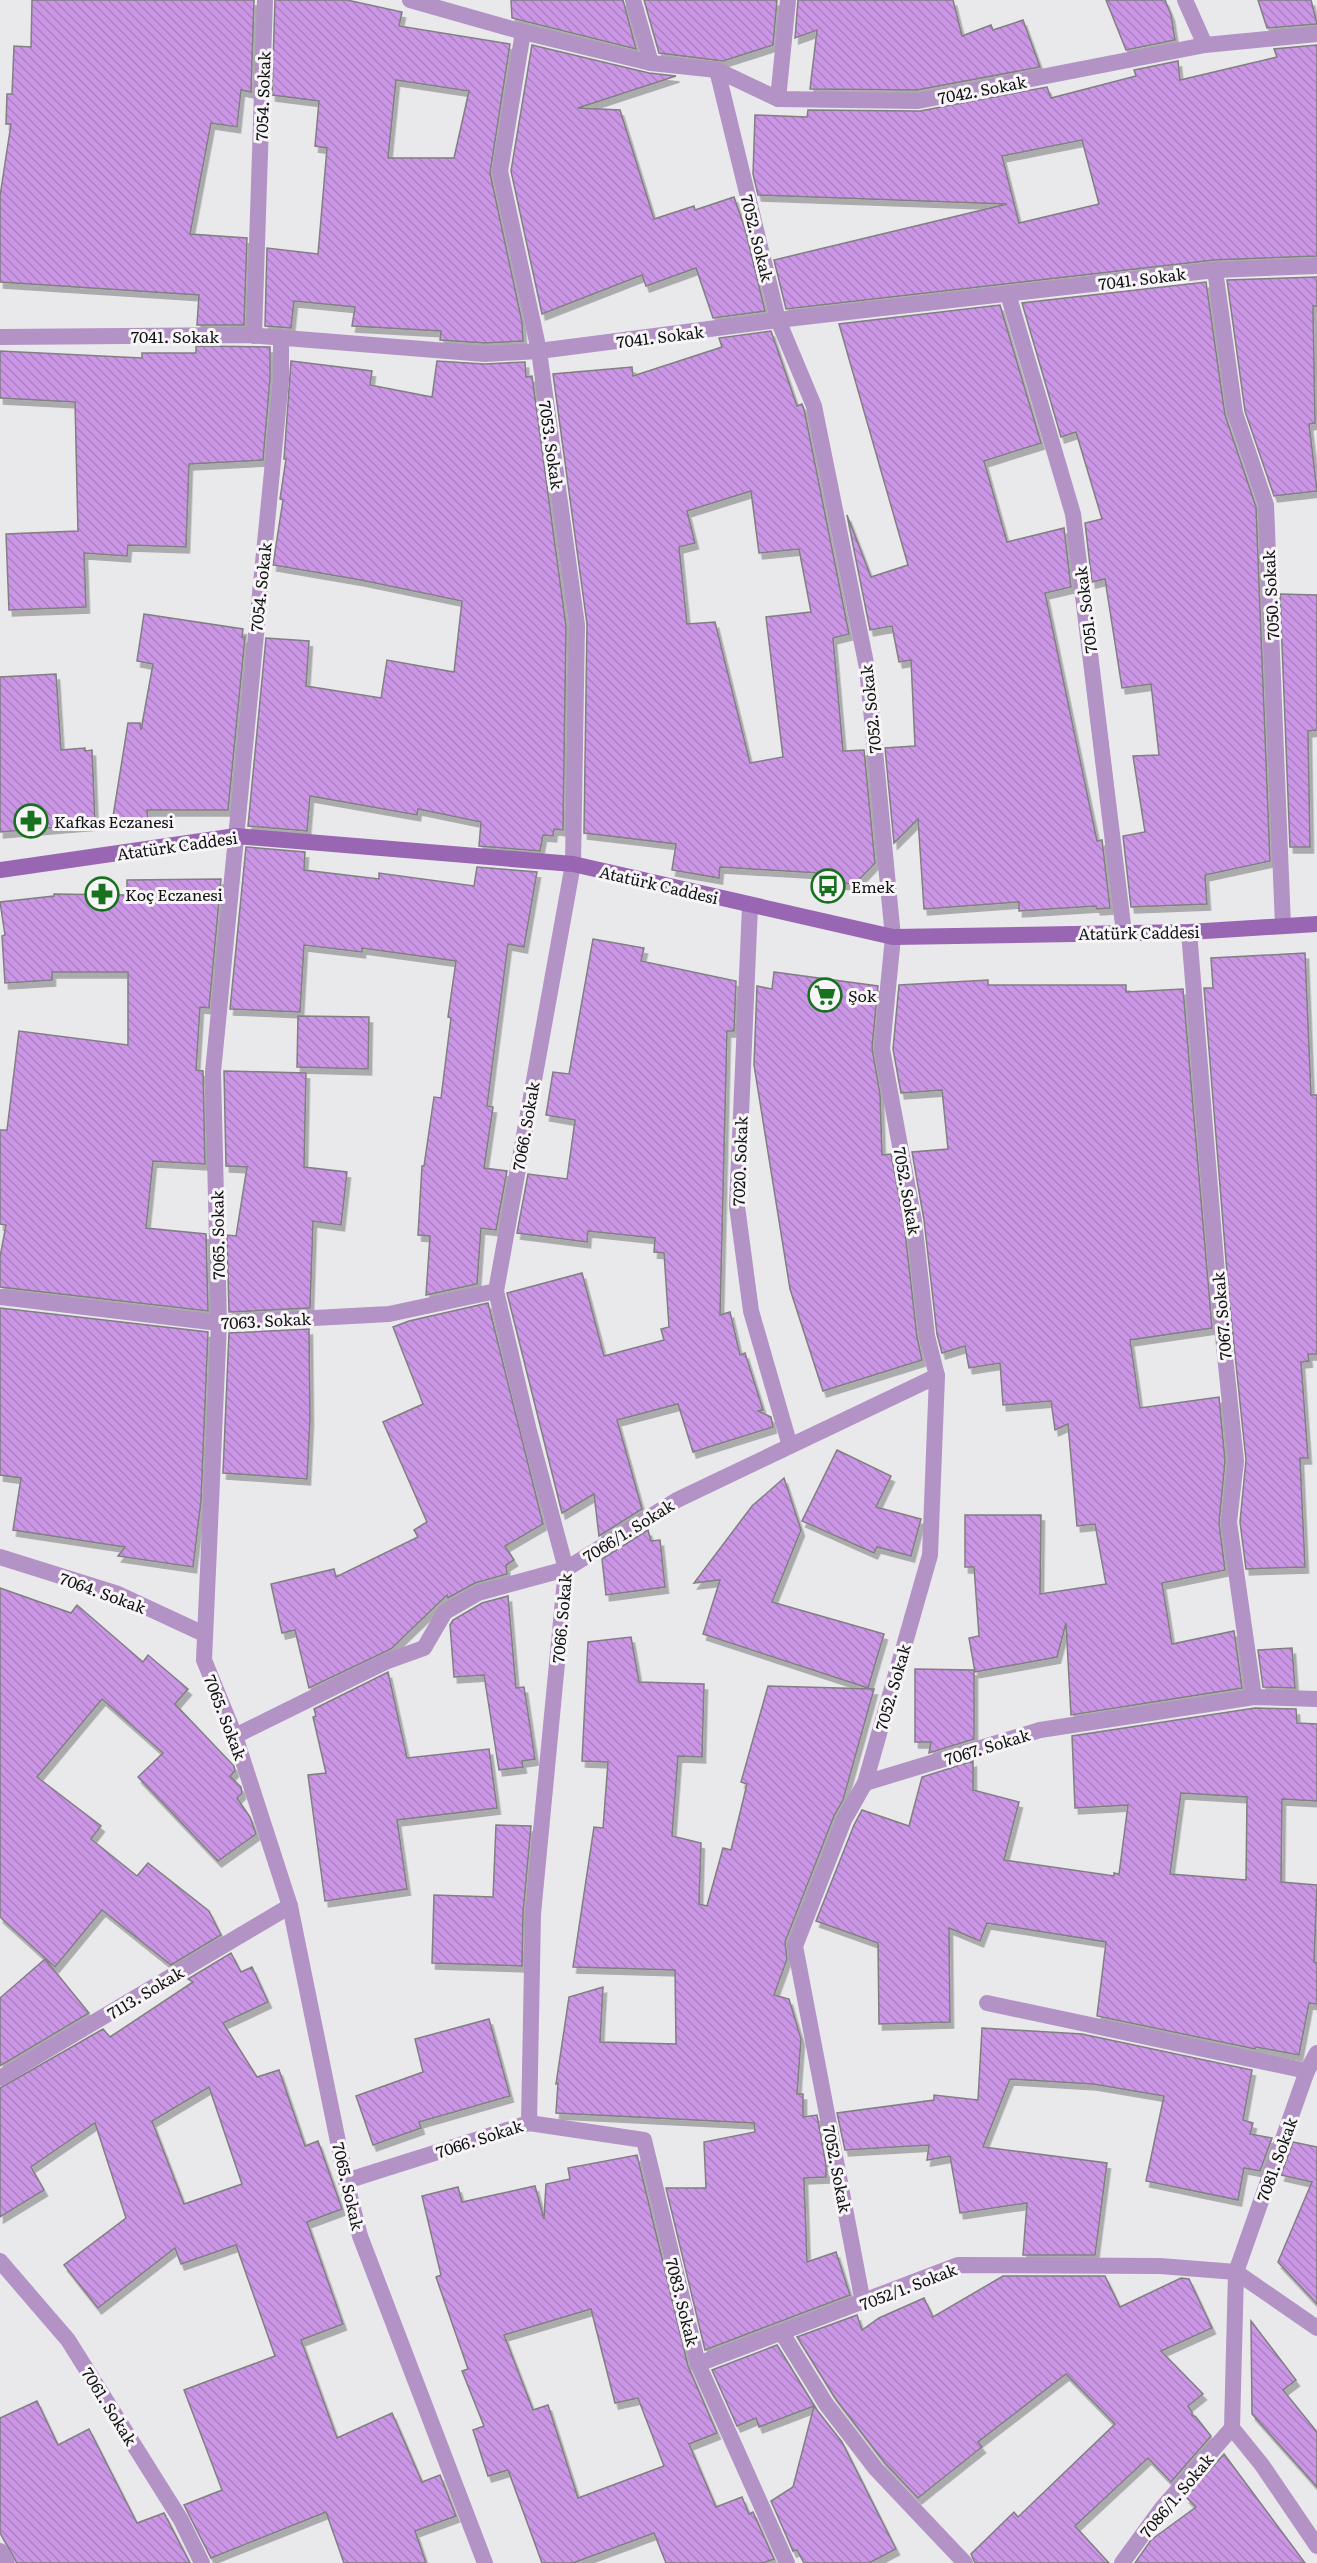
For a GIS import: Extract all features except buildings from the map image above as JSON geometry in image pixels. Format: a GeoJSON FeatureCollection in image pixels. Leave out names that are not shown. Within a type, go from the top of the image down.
{"type":"FeatureCollection","features":[{"type":"Feature","properties":{"kind":"main road","name":"Atatürk Caddesi"},"geometry":{"type":"LineString","coordinates":[[0,870],[236,836],[573,864],[893,937],[1189,932],[1317,924]]}},
{"type":"Feature","properties":{"kind":"street","name":"7054. Sokak"},"geometry":{"type":"LineString","coordinates":[[254,336],[265,0]]}},
{"type":"Feature","properties":{"kind":"street","name":"7042. Sokak"},"geometry":{"type":"LineString","coordinates":[[410,0],[523,32],[651,63],[717,70],[778,99],[918,101],[1205,45],[1317,34]]}},
{"type":"Feature","properties":{"kind":"street"},"geometry":{"type":"LineString","coordinates":[[633,0],[651,63]]}},
{"type":"Feature","properties":{"kind":"street"},"geometry":{"type":"LineString","coordinates":[[778,99],[788,0]]}},
{"type":"Feature","properties":{"kind":"street"},"geometry":{"type":"LineString","coordinates":[[1185,0],[1205,45]]}},
{"type":"Feature","properties":{"kind":"street","name":"7053. Sokak"},"geometry":{"type":"LineString","coordinates":[[523,32],[500,171],[540,351],[577,625],[573,864]]}},
{"type":"Feature","properties":{"kind":"street","name":"7052. Sokak"},"geometry":{"type":"LineString","coordinates":[[717,70],[778,320],[814,406],[867,668],[893,937],[882,1049],[914,1221],[927,1336],[937,1376],[930,1555],[865,1783],[844,1820],[795,1946],[863,2303]]}},
{"type":"Feature","properties":{"kind":"street","name":"7041. Sokak"},"geometry":{"type":"LineString","coordinates":[[0,337],[254,336],[485,354],[540,351],[778,320],[1215,270],[1317,266]]}},
{"type":"Feature","properties":{"kind":"street","name":"7050. Sokak"},"geometry":{"type":"LineString","coordinates":[[1215,270],[1235,413],[1266,505],[1283,926]]}},
{"type":"Feature","properties":{"kind":"street","name":"7051. Sokak"},"geometry":{"type":"LineString","coordinates":[[1008,294],[1073,514],[1124,933]]}},
{"type":"Feature","properties":{"kind":"street","name":"7054. Sokak"},"geometry":{"type":"LineString","coordinates":[[236,836],[281,380],[281,338]]}},
{"type":"Feature","properties":{"kind":"street","name":"7065. Sokak"},"geometry":{"type":"LineString","coordinates":[[236,836],[213,1072],[219,1323],[204,1660],[235,1736],[290,1906],[346,2181],[360,2236],[484,2563]]}},
{"type":"Feature","properties":{"kind":"street","name":"7066. Sokak"},"geometry":{"type":"LineString","coordinates":[[346,2181],[529,2123],[532,1914],[566,1569],[495,1291],[573,864]]}},
{"type":"Feature","properties":{"kind":"street","name":"7020. Sokak"},"geometry":{"type":"LineString","coordinates":[[750,906],[737,1206],[751,1311],[790,1446]]}},
{"type":"Feature","properties":{"kind":"street","name":"7067. Sokak"},"geometry":{"type":"LineString","coordinates":[[1189,932],[1218,1286],[1236,1461],[1229,1522],[1254,1697]]}},
{"type":"Feature","properties":{"kind":"street","name":"7063. Sokak"},"geometry":{"type":"LineString","coordinates":[[0,1297],[219,1323],[389,1314],[495,1291]]}},
{"type":"Feature","properties":{"kind":"street","name":"7066/1. Sokak"},"geometry":{"type":"LineString","coordinates":[[235,1736],[385,1662],[424,1648],[445,1612],[478,1593],[566,1569],[677,1500],[937,1376]]}},
{"type":"Feature","properties":{"kind":"street","name":"7064. Sokak"},"geometry":{"type":"LineString","coordinates":[[0,1557],[118,1594],[204,1634]]}},
{"type":"Feature","properties":{"kind":"street","name":"7067. Sokak"},"geometry":{"type":"LineString","coordinates":[[865,1783],[1040,1730],[1254,1697],[1317,1699]]}},
{"type":"Feature","properties":{"kind":"street","name":"7113. Sokak"},"geometry":{"type":"LineString","coordinates":[[0,2078],[290,1906]]}},
{"type":"Feature","properties":{"kind":"street"},"geometry":{"type":"LineString","coordinates":[[987,2003],[1307,2071]]}},
{"type":"Feature","properties":{"kind":"street","name":"7081. Sokak"},"geometry":{"type":"LineString","coordinates":[[1232,2428],[1236,2272],[1307,2071],[1317,2053]]}},
{"type":"Feature","properties":{"kind":"street","name":"7083. Sokak"},"geometry":{"type":"LineString","coordinates":[[529,2123],[644,2140],[698,2364],[787,2563]]}},
{"type":"Feature","properties":{"kind":"street","name":"7061. Sokak"},"geometry":{"type":"LineString","coordinates":[[0,2261],[68,2340],[181,2520],[202,2563]]}},
{"type":"Feature","properties":{"kind":"street","name":"7052/1. Sokak"},"geometry":{"type":"LineString","coordinates":[[698,2364],[958,2265],[1160,2266],[1236,2272]]}},
{"type":"Feature","properties":{"kind":"street"},"geometry":{"type":"LineString","coordinates":[[1236,2272],[1317,2328]]}},
{"type":"Feature","properties":{"kind":"street"},"geometry":{"type":"LineString","coordinates":[[782,2333],[826,2404],[876,2469],[965,2563]]}},
{"type":"Feature","properties":{"kind":"street"},"geometry":{"type":"LineString","coordinates":[[1232,2428],[1262,2465],[1317,2546]]}},
{"type":"Feature","properties":{"kind":"street","name":"7086/1. Sokak"},"geometry":{"type":"LineString","coordinates":[[1122,2563],[1162,2508],[1232,2428]]}},
{"type":"Feature","properties":{"kind":"street"},"geometry":{"type":"LineString","coordinates":[[0,2551],[7,2563]]}},
{"type":"Feature","properties":{"kind":"place","name":"Kafkas Eczanesi"},"geometry":{"type":"Point","coordinates":[31,821]}},
{"type":"Feature","properties":{"kind":"place","name":"Emek"},"geometry":{"type":"Point","coordinates":[828,886]}},
{"type":"Feature","properties":{"kind":"place","name":"Koç Eczanesi"},"geometry":{"type":"Point","coordinates":[102,894]}},
{"type":"Feature","properties":{"kind":"place","name":"Şok"},"geometry":{"type":"Point","coordinates":[825,995]}}]}
